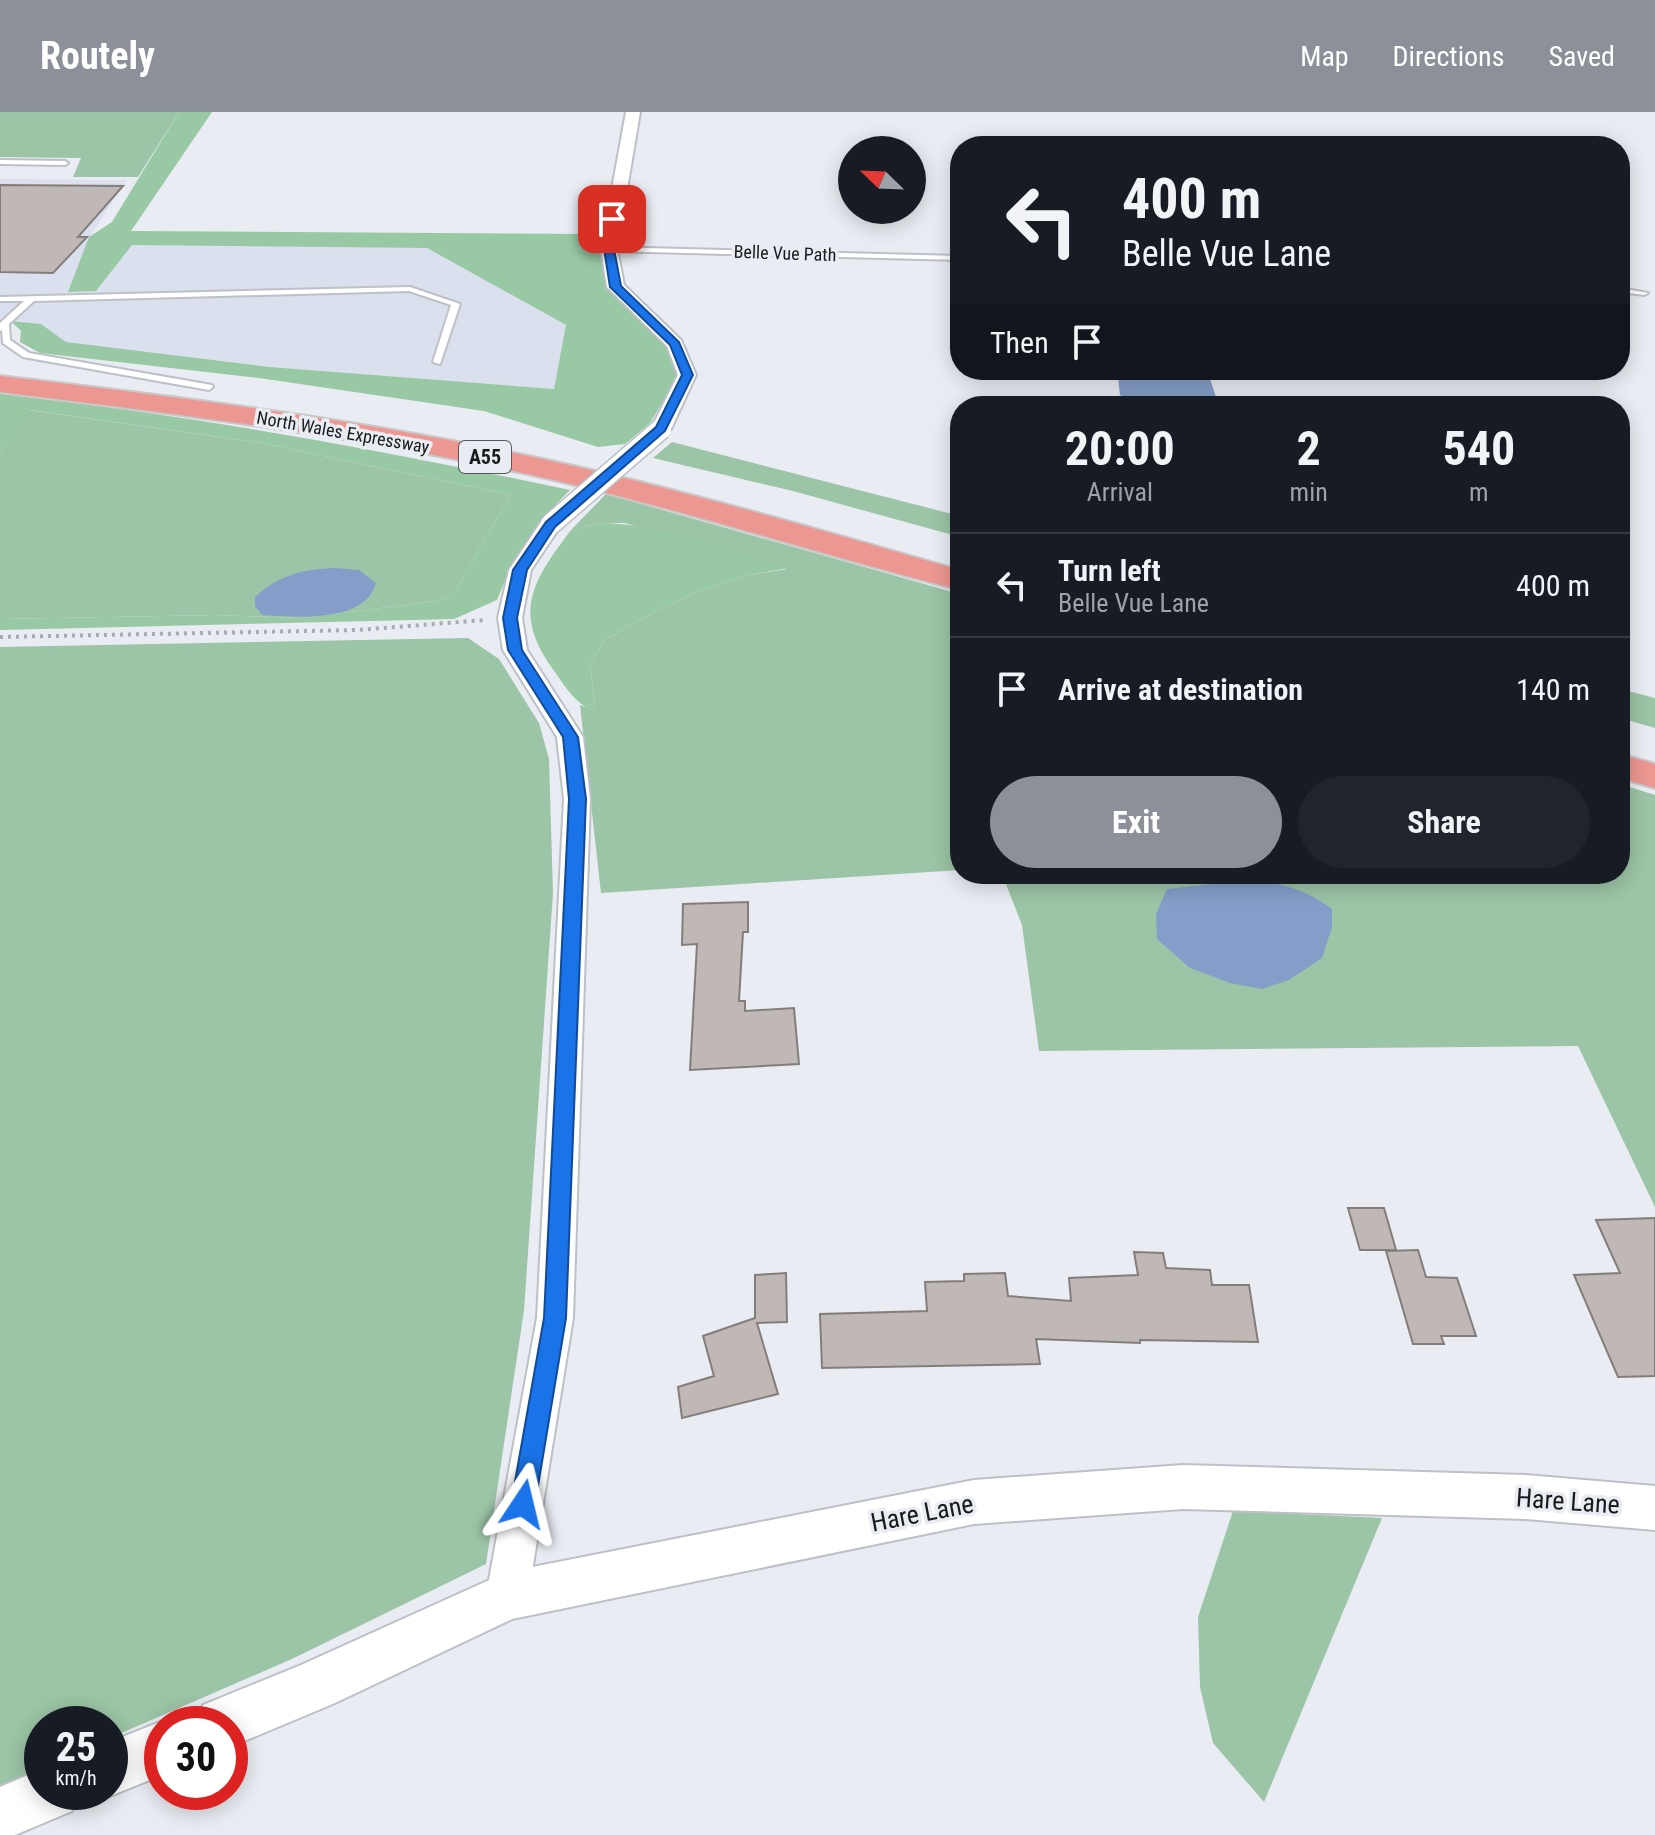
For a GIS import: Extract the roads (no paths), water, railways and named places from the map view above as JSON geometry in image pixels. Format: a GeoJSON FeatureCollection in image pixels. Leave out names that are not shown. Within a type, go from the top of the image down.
{"type":"FeatureCollection","features":[{"type":"Feature","properties":{"kind":"highway","name":"North Wales Expressway"},"geometry":{"type":"LineString","coordinates":[[0,364],[249,391],[532,443],[754,495],[950,550]]}},
{"type":"Feature","properties":{"kind":"highway","name":"North Wales Expressway"},"geometry":{"type":"LineString","coordinates":[[0,384],[218,410],[509,461],[730,515],[950,577]]}},
{"type":"Feature","properties":{"kind":"highway"},"geometry":{"type":"LineString","coordinates":[[1630,739],[1655,746]]}},
{"type":"Feature","properties":{"kind":"highway"},"geometry":{"type":"LineString","coordinates":[[1630,769],[1655,776]]}},
{"type":"Feature","properties":{"kind":"street"},"geometry":{"type":"LineString","coordinates":[[507,1596],[555,1318],[577,799],[570,737],[515,650],[510,618],[520,570],[551,524],[661,429],[687,375],[675,344],[616,287],[609,249],[633,112]]}},
{"type":"Feature","properties":{"kind":"street","name":"Hare Lane"},"geometry":{"type":"LineString","coordinates":[[248,1713],[317,1685],[507,1596],[989,1501],[1183,1487],[1526,1497],[1655,1508]]}},
{"type":"Feature","properties":{"kind":"street"},"geometry":{"type":"LineString","coordinates":[[0,1814],[24,1804]]}},
{"type":"Feature","properties":{"kind":"lane"},"geometry":{"type":"LineString","coordinates":[[0,162],[65,163]]}},
{"type":"Feature","properties":{"kind":"lane","name":"Belle Vue Path"},"geometry":{"type":"LineString","coordinates":[[609,249],[950,258]]}},
{"type":"Feature","properties":{"kind":"lane"},"geometry":{"type":"LineString","coordinates":[[0,299],[410,289],[456,304],[437,362]]}},
{"type":"Feature","properties":{"kind":"lane"},"geometry":{"type":"LineString","coordinates":[[1630,291],[1644,293]]}},
{"type":"Feature","properties":{"kind":"lane"},"geometry":{"type":"LineString","coordinates":[[30,300],[3,327],[6,341],[26,355],[209,387]]}},
{"type":"Feature","properties":{"kind":"water"},"geometry":{"type":"Polygon","coordinates":[[[1118,380],[1210,380],[1216,396],[1122,396],[1118,380]]]}},
{"type":"Feature","properties":{"kind":"water"},"geometry":{"type":"Polygon","coordinates":[[[335,568],[359,570],[376,583],[369,596],[358,606],[327,615],[292,617],[262,615],[255,606],[255,597],[282,578],[335,568]]]}},
{"type":"Feature","properties":{"kind":"water"},"geometry":{"type":"Polygon","coordinates":[[[1213,884],[1276,884],[1313,896],[1332,909],[1332,927],[1322,958],[1289,980],[1262,989],[1230,983],[1190,968],[1157,939],[1156,914],[1167,889],[1213,884]]]}}]}
